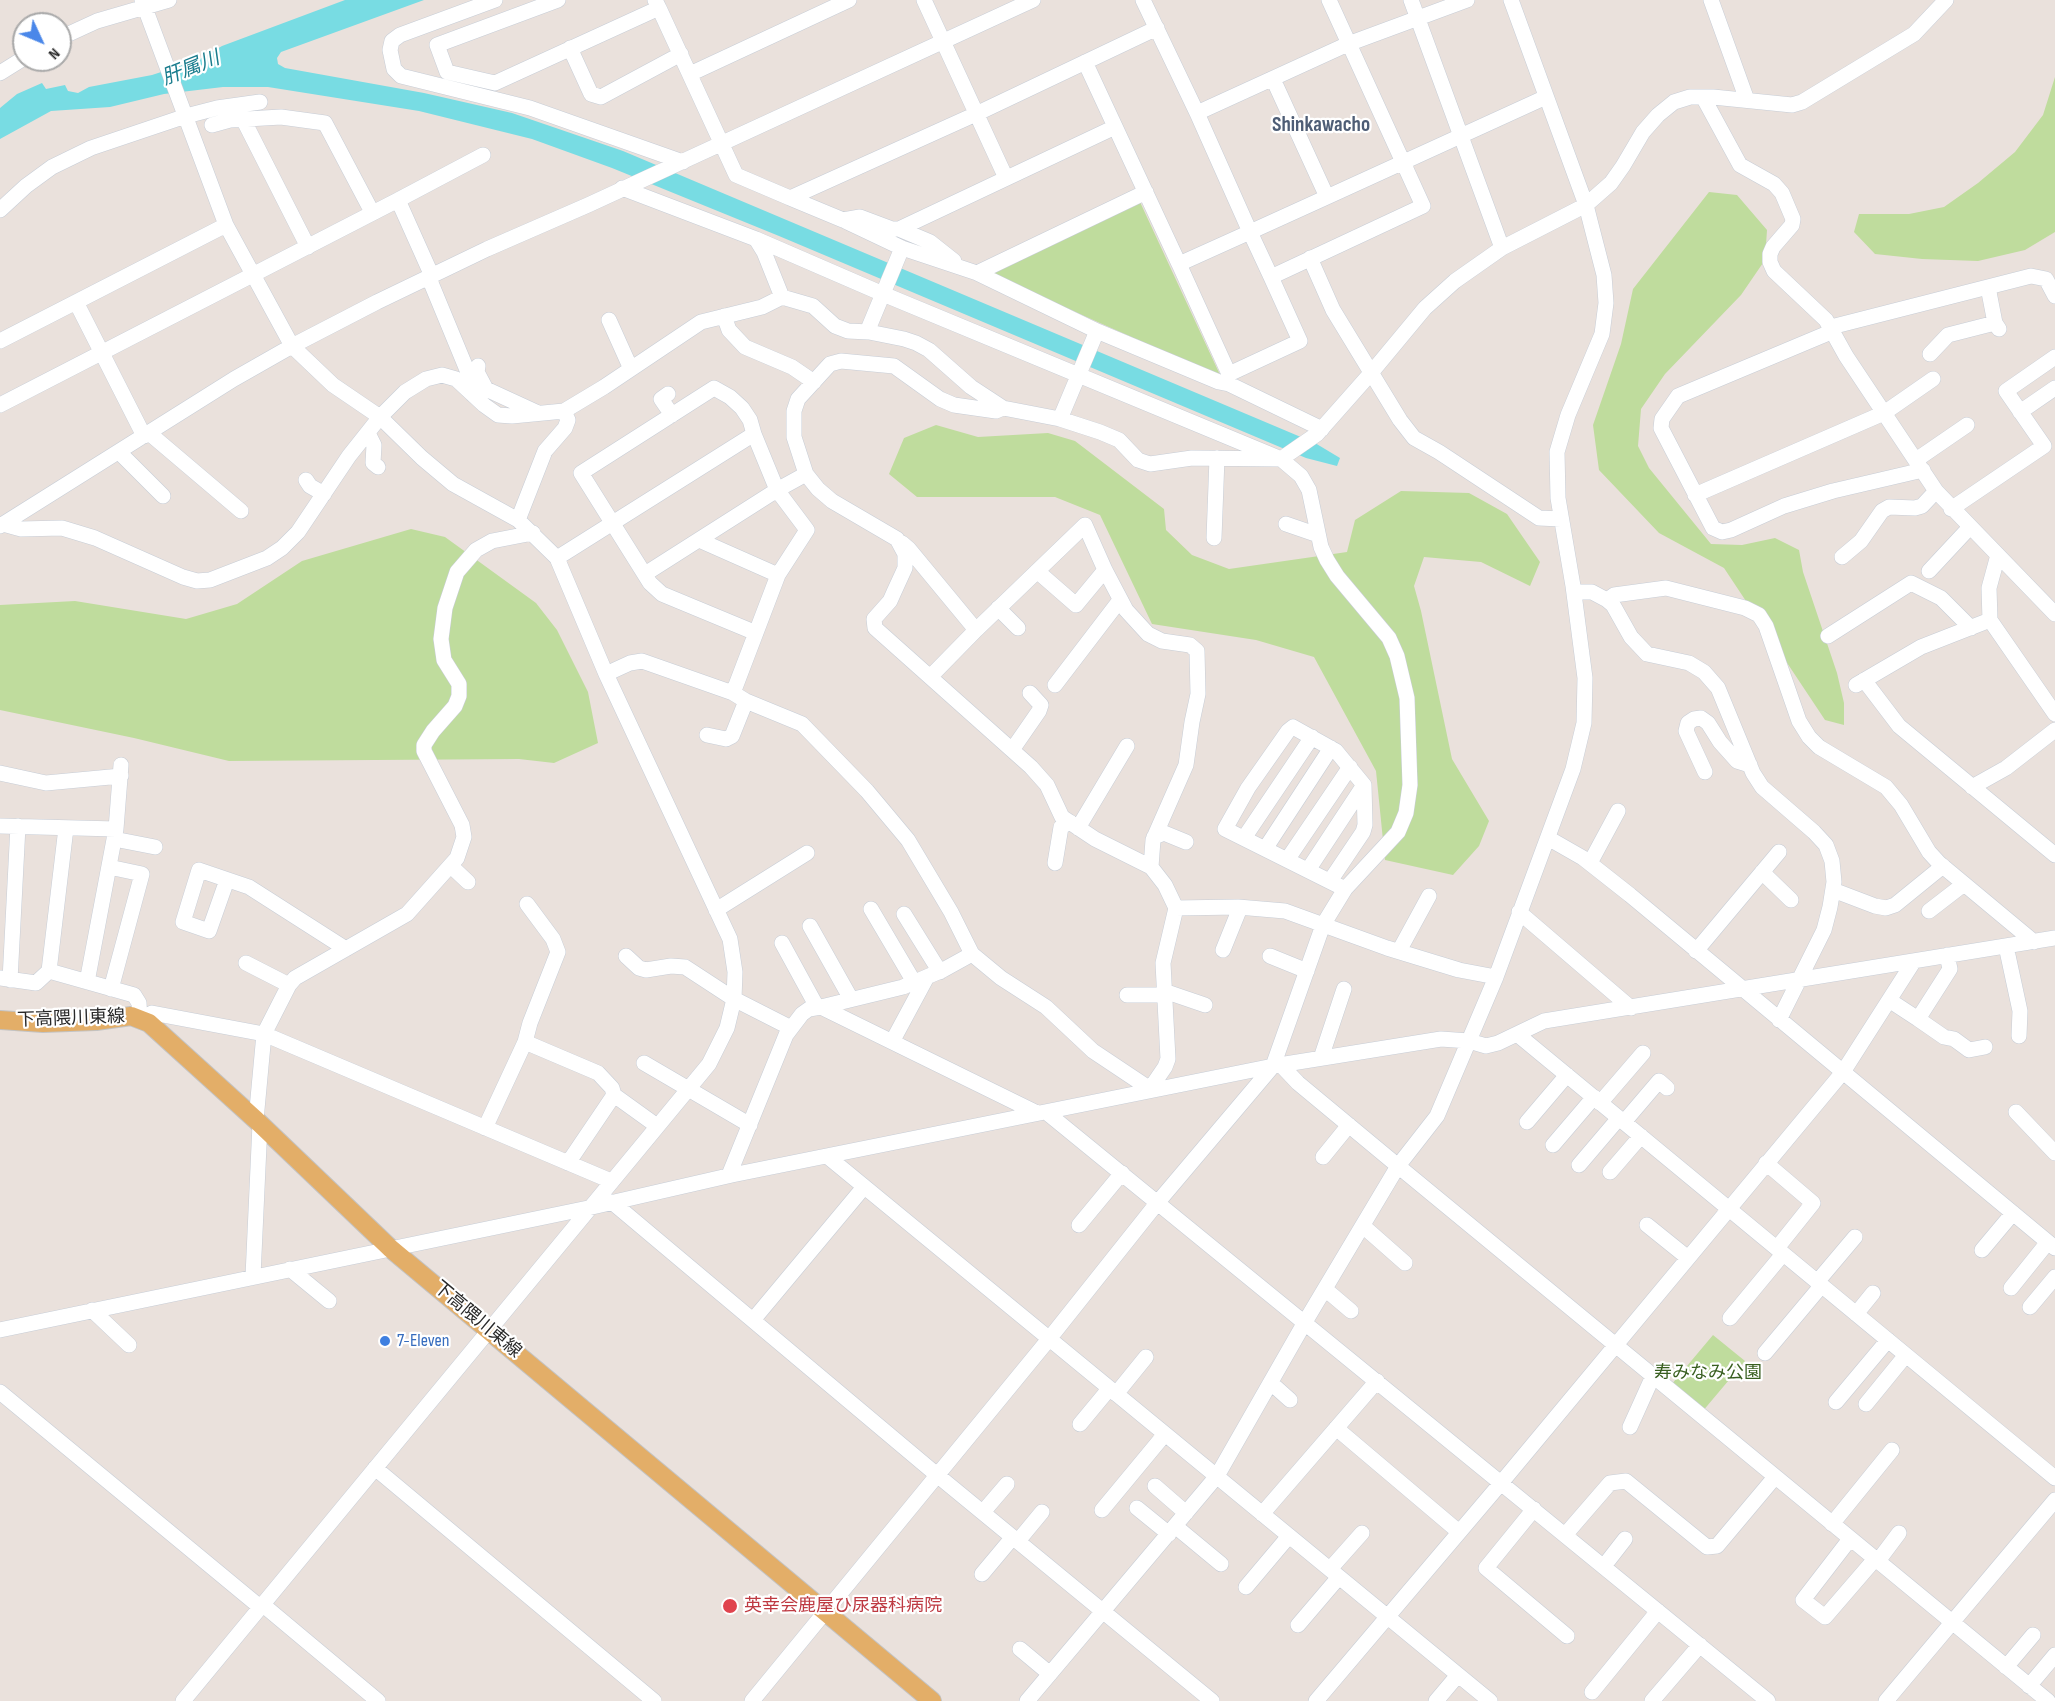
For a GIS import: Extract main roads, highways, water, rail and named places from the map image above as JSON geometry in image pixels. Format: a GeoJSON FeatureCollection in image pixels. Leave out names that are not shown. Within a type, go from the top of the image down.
{"type":"FeatureCollection","features":[{"type":"Feature","properties":{"kind":"main road","name":"下高隈川東線"},"geometry":{"type":"LineString","coordinates":[[0,1020],[43,1023],[96,1021],[131,1016],[149,1023],[258,1122],[390,1248],[932,1701]]}},
{"type":"Feature","properties":{"kind":"water","name":"肝属川"},"geometry":{"type":"Polygon","coordinates":[[[345,0],[424,0],[281,52],[277,58],[278,64],[285,68],[424,93],[512,113],[623,151],[1315,443],[1340,458],[1337,466],[1306,458],[612,168],[532,139],[419,111],[268,87],[223,87],[164,94],[110,107],[51,111],[0,139],[0,108],[17,94],[42,83],[46,89],[65,85],[68,91],[78,93],[89,87],[152,75],[198,60],[222,46],[345,0]]]}},
{"type":"Feature","properties":{"kind":"place","name":"7-Eleven"},"geometry":{"type":"Point","coordinates":[385,1341]}},
{"type":"Feature","properties":{"kind":"place","name":"英幸会鹿屋ひ尿器科病院"},"geometry":{"type":"Point","coordinates":[730,1606]}},
{"type":"Feature","properties":{"kind":"district","name":"Shinkawacho"},"geometry":{"type":"Point","coordinates":[1321,126]}},
{"type":"Feature","properties":{"kind":"park label","name":"寿みなみ公園"},"geometry":{"type":"Point","coordinates":[1708,1373]}}]}
